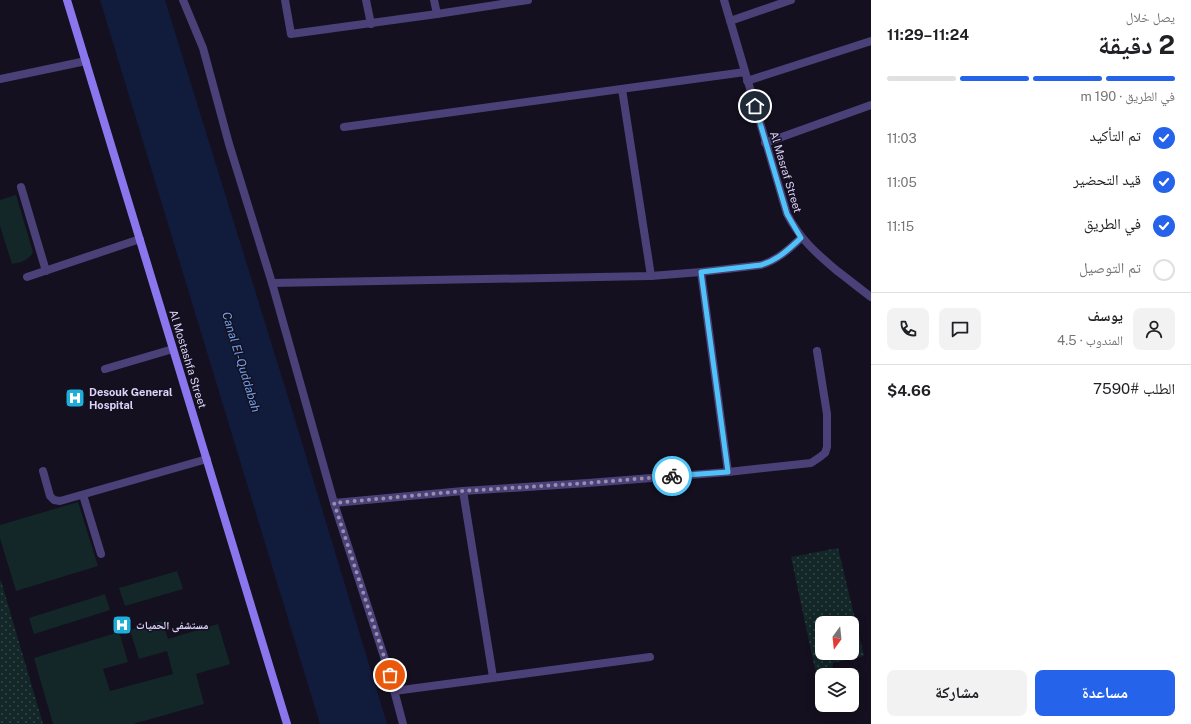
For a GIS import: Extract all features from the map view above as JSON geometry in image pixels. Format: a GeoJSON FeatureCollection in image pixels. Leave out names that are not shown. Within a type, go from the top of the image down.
{"type":"FeatureCollection","features":[{"type":"Feature","properties":{"kind":"main road","name":"Al Mostashfa Street"},"geometry":{"type":"LineString","coordinates":[[67,0],[287,724]]}},
{"type":"Feature","properties":{"kind":"street"},"geometry":{"type":"LineString","coordinates":[[184,0],[203,48],[229,144],[272,283],[334,503],[394,691],[403,724]]}},
{"type":"Feature","properties":{"kind":"street"},"geometry":{"type":"LineString","coordinates":[[285,0],[291,34],[370,24],[528,0]]}},
{"type":"Feature","properties":{"kind":"street"},"geometry":{"type":"LineString","coordinates":[[366,0],[370,24]]}},
{"type":"Feature","properties":{"kind":"street"},"geometry":{"type":"LineString","coordinates":[[434,0],[437,14]]}},
{"type":"Feature","properties":{"kind":"street","name":"Al Masraf Street"},"geometry":{"type":"LineString","coordinates":[[724,0],[787,214],[801,238],[814,251],[871,297]]}},
{"type":"Feature","properties":{"kind":"street"},"geometry":{"type":"LineString","coordinates":[[730,21],[791,0]]}},
{"type":"Feature","properties":{"kind":"street"},"geometry":{"type":"LineString","coordinates":[[747,81],[871,41]]}},
{"type":"Feature","properties":{"kind":"street"},"geometry":{"type":"LineString","coordinates":[[0,79],[86,61]]}},
{"type":"Feature","properties":{"kind":"street"},"geometry":{"type":"LineString","coordinates":[[344,127],[745,72]]}},
{"type":"Feature","properties":{"kind":"street"},"geometry":{"type":"LineString","coordinates":[[622,89],[651,276]]}},
{"type":"Feature","properties":{"kind":"street"},"geometry":{"type":"LineString","coordinates":[[765,143],[871,105]]}},
{"type":"Feature","properties":{"kind":"street"},"geometry":{"type":"LineString","coordinates":[[21,187],[46,271]]}},
{"type":"Feature","properties":{"kind":"street"},"geometry":{"type":"LineString","coordinates":[[272,283],[651,276],[701,272],[761,265],[770,262],[786,252],[801,238]]}},
{"type":"Feature","properties":{"kind":"street"},"geometry":{"type":"LineString","coordinates":[[27,277],[140,239]]}},
{"type":"Feature","properties":{"kind":"street"},"geometry":{"type":"LineString","coordinates":[[701,272],[728,472]]}},
{"type":"Feature","properties":{"kind":"street"},"geometry":{"type":"LineString","coordinates":[[106,369],[173,349]]}},
{"type":"Feature","properties":{"kind":"street"},"geometry":{"type":"LineString","coordinates":[[334,503],[463,491],[728,472],[811,463],[825,453],[827,447],[827,414],[817,351]]}},
{"type":"Feature","properties":{"kind":"street"},"geometry":{"type":"LineString","coordinates":[[43,471],[50,496],[54,500],[60,501],[207,459]]}},
{"type":"Feature","properties":{"kind":"street"},"geometry":{"type":"LineString","coordinates":[[463,491],[493,677]]}},
{"type":"Feature","properties":{"kind":"street"},"geometry":{"type":"LineString","coordinates":[[83,495],[101,554]]}},
{"type":"Feature","properties":{"kind":"street"},"geometry":{"type":"LineString","coordinates":[[394,691],[650,657]]}},
{"type":"Feature","properties":{"kind":"green space"},"geometry":{"type":"Polygon","coordinates":[[[16,195],[33,252],[24,261],[12,264],[0,226],[0,200],[16,195]]]}},
{"type":"Feature","properties":{"kind":"green space"},"geometry":{"type":"Polygon","coordinates":[[[78,502],[98,566],[16,591],[0,538],[0,525],[78,502]]]}},
{"type":"Feature","properties":{"kind":"green space"},"geometry":{"type":"Polygon","coordinates":[[[838,548],[854,616],[815,616],[815,660],[846,660],[833,663],[832,668],[815,669],[791,557],[838,548]]]}},
{"type":"Feature","properties":{"kind":"green space"},"geometry":{"type":"Polygon","coordinates":[[[177,571],[183,589],[125,606],[119,588],[177,571]]]}},
{"type":"Feature","properties":{"kind":"green space"},"geometry":{"type":"Polygon","coordinates":[[[1,581],[43,724],[0,724],[1,581]]]}},
{"type":"Feature","properties":{"kind":"green space"},"geometry":{"type":"Polygon","coordinates":[[[105,594],[110,610],[34,634],[29,618],[105,594]]]}},
{"type":"Feature","properties":{"kind":"green space"},"geometry":{"type":"Polygon","coordinates":[[[162,621],[168,639],[218,624],[230,664],[196,674],[204,704],[133,724],[53,724],[34,658],[119,632],[128,662],[103,669],[110,691],[173,674],[167,651],[139,659],[130,630],[162,621]]]}},
{"type":"Feature","properties":{"kind":"green space"},"geometry":{"type":"Polygon","coordinates":[[[859,635],[864,656],[859,657],[859,635]]]}},
{"type":"Feature","properties":{"kind":"water","name":"Canal El-Quddabah"},"geometry":{"type":"Polygon","coordinates":[[[100,0],[165,0],[293,413],[387,724],[320,724],[100,0]]]}},
{"type":"Feature","properties":{"kind":"way so far"},"geometry":{"type":"LineString","coordinates":[[390,675],[334,503],[463,491],[672,476]]}},
{"type":"Feature","properties":{"kind":"place","name":"Desouk General Hospital"},"geometry":{"type":"Point","coordinates":[75,398]}},
{"type":"Feature","properties":{"kind":"place","name":"مستشفى الحميات"},"geometry":{"type":"Point","coordinates":[122,625]}},
{"type":"Feature","properties":{"kind":"route"},"geometry":{"type":"LineString","coordinates":[[672,476],[728,472],[701,272],[761,265],[770,262],[779,258],[801,238],[787,214],[755,106]]}}]}
